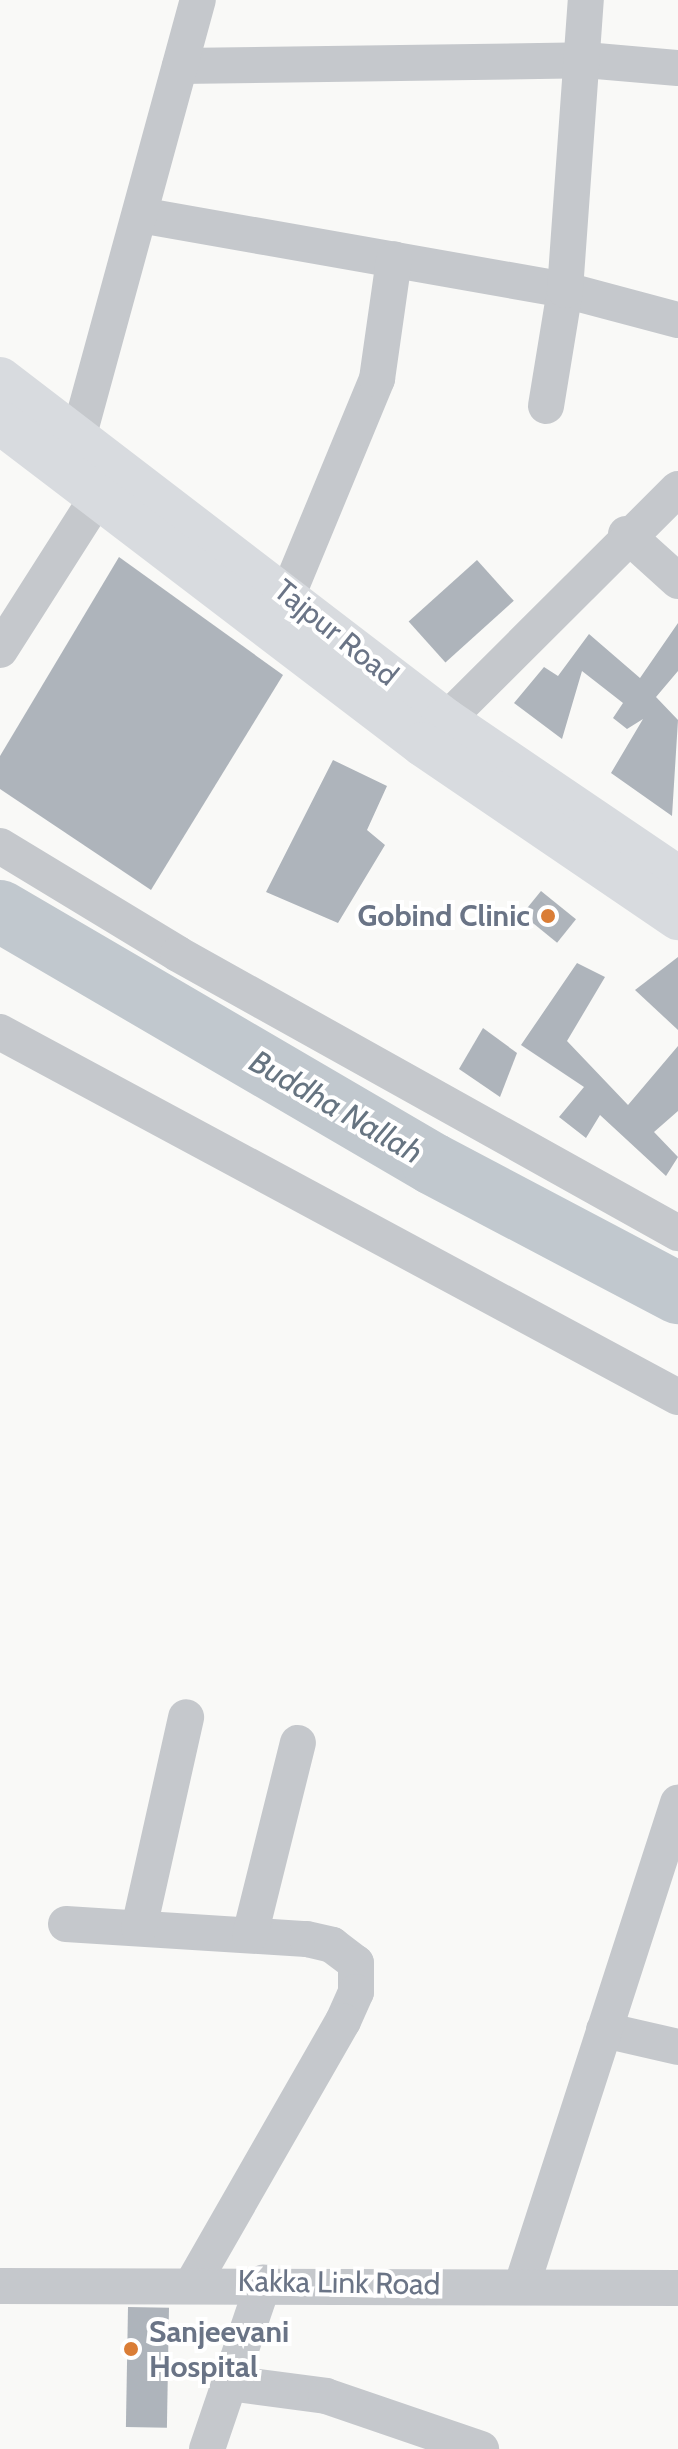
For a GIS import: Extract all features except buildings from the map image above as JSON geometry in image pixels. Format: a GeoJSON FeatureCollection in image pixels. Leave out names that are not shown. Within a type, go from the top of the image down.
{"type":"FeatureCollection","features":[{"type":"Feature","properties":{"kind":"main road","name":"Tajpur Road"},"geometry":{"type":"LineString","coordinates":[[0,379],[288,594],[434,732],[678,878]]}},
{"type":"Feature","properties":{"kind":"main road","name":"Tajpur Road"},"geometry":{"type":"LineString","coordinates":[[0,422],[98,496],[434,732],[678,918]]}},
{"type":"Feature","properties":{"kind":"street"},"geometry":{"type":"LineString","coordinates":[[78,438],[198,0]]}},
{"type":"Feature","properties":{"kind":"street"},"geometry":{"type":"LineString","coordinates":[[546,406],[565,290],[585,60],[586,0]]}},
{"type":"Feature","properties":{"kind":"street"},"geometry":{"type":"LineString","coordinates":[[180,66],[585,60],[678,68]]}},
{"type":"Feature","properties":{"kind":"street"},"geometry":{"type":"LineString","coordinates":[[140,215],[565,290],[678,320]]}},
{"type":"Feature","properties":{"kind":"street"},"geometry":{"type":"LineString","coordinates":[[288,594],[377,379],[394,259]]}},
{"type":"Feature","properties":{"kind":"street"},"geometry":{"type":"LineString","coordinates":[[434,732],[626,534],[678,489]]}},
{"type":"Feature","properties":{"kind":"street"},"geometry":{"type":"LineString","coordinates":[[0,650],[98,496]]}},
{"type":"Feature","properties":{"kind":"street"},"geometry":{"type":"LineString","coordinates":[[626,534],[678,581]]}},
{"type":"Feature","properties":{"kind":"street"},"geometry":{"type":"LineString","coordinates":[[0,846],[178,954],[678,1233]]}},
{"type":"Feature","properties":{"kind":"street"},"geometry":{"type":"LineString","coordinates":[[0,1034],[678,1397]]}},
{"type":"Feature","properties":{"kind":"street"},"geometry":{"type":"LineString","coordinates":[[139,1928],[186,1717]]}},
{"type":"Feature","properties":{"kind":"street"},"geometry":{"type":"LineString","coordinates":[[250,1935],[298,1743]]}},
{"type":"Feature","properties":{"kind":"street"},"geometry":{"type":"LineString","coordinates":[[522,2285],[678,1803]]}},
{"type":"Feature","properties":{"kind":"street"},"geometry":{"type":"LineString","coordinates":[[66,1924],[250,1935],[332,1945],[356,1963],[359,1976],[343,2021],[194,2281]]}},
{"type":"Feature","properties":{"kind":"street"},"geometry":{"type":"LineString","coordinates":[[604,2030],[678,2047]]}},
{"type":"Feature","properties":{"kind":"street","name":"Kakka Link Road"},"geometry":{"type":"LineString","coordinates":[[0,2286],[194,2281],[678,2288]]}},
{"type":"Feature","properties":{"kind":"street"},"geometry":{"type":"LineString","coordinates":[[207,2449],[264,2282]]}},
{"type":"Feature","properties":{"kind":"street"},"geometry":{"type":"LineString","coordinates":[[229,2383],[326,2396],[481,2449]]}},
{"type":"Feature","properties":{"kind":"waterway","name":"Buddha Nallah"},"geometry":{"type":"LineString","coordinates":[[0,911],[433,1164],[678,1293]]}},
{"type":"Feature","properties":{"kind":"place","name":"Gobind Clinic"},"geometry":{"type":"Point","coordinates":[548,916]}},
{"type":"Feature","properties":{"kind":"place","name":"Sanjeevani Hospital"},"geometry":{"type":"Point","coordinates":[131,2349]}}]}
